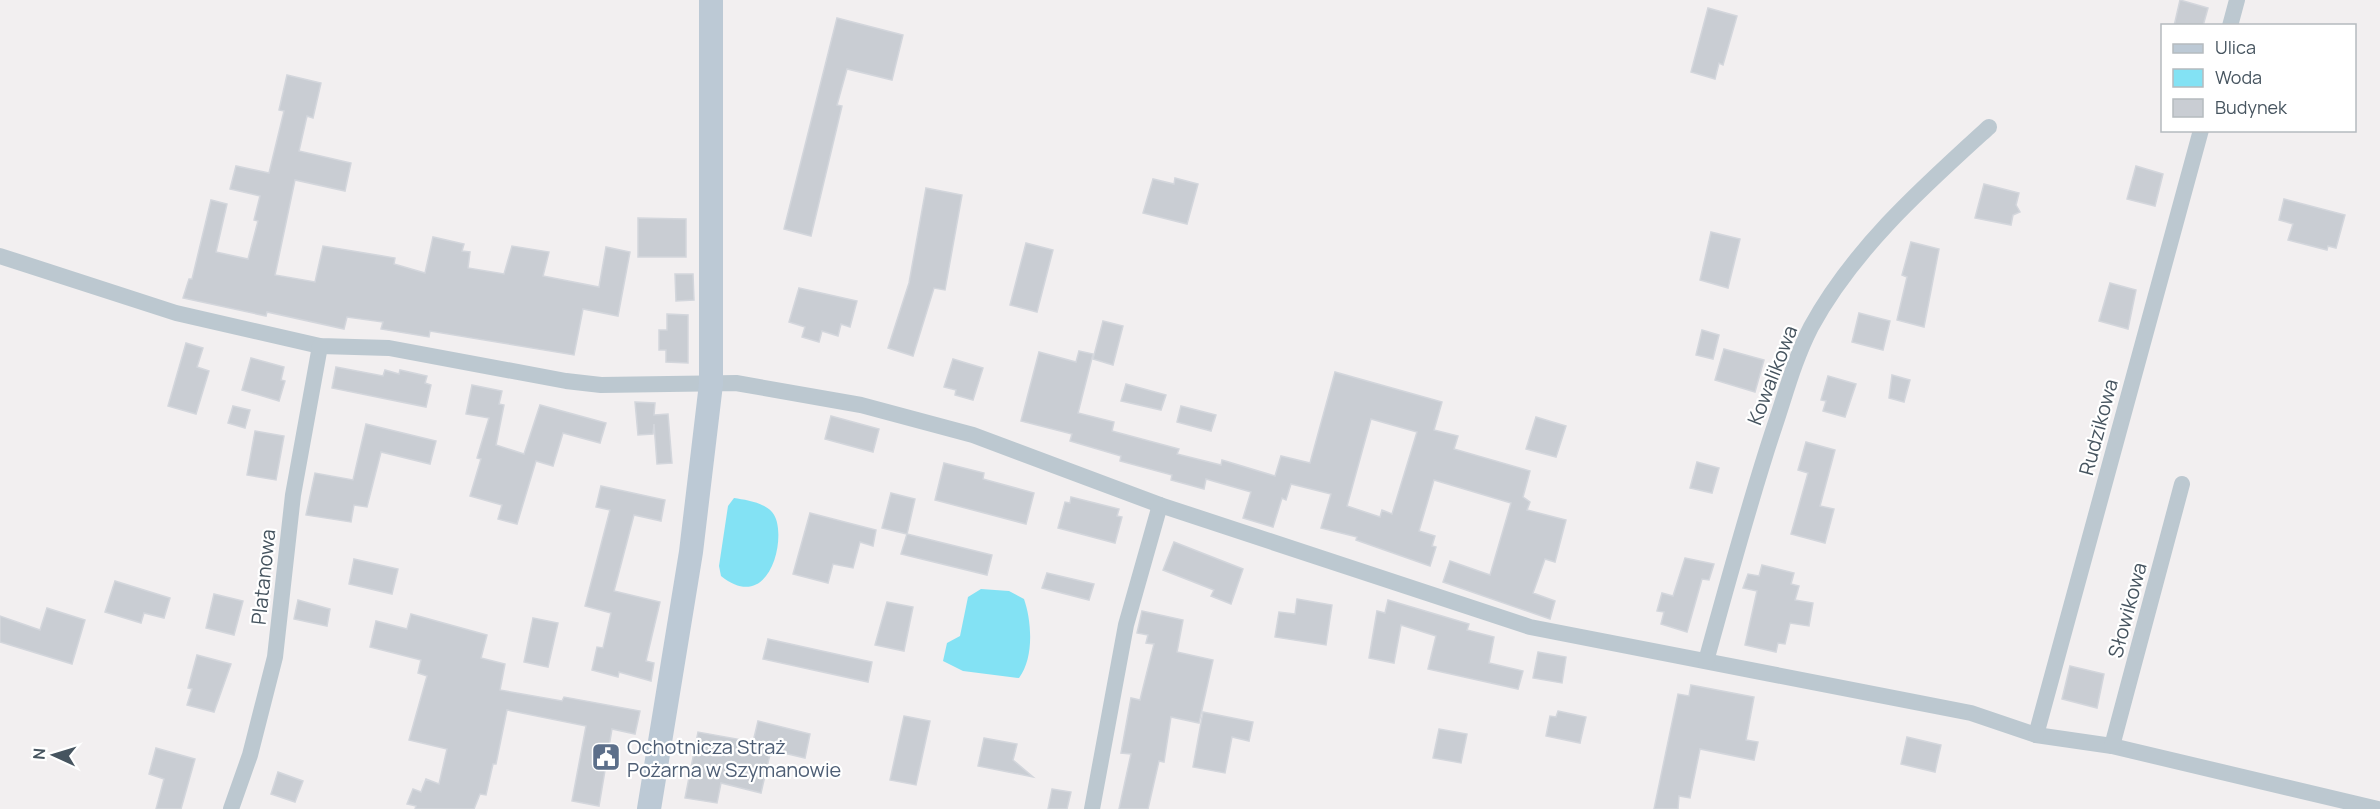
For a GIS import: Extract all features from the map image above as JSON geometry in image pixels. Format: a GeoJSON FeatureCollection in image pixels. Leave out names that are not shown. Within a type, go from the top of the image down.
{"type":"FeatureCollection","features":[{"type":"Feature","properties":{"kind":"street"},"geometry":{"type":"LineString","coordinates":[[649,809],[691,552],[711,384],[711,0]]}},
{"type":"Feature","properties":{"kind":"street"},"geometry":{"type":"LineString","coordinates":[[2230,24],[2236,0]]}},
{"type":"Feature","properties":{"kind":"street","name":"Kowalikowa"},"geometry":{"type":"LineString","coordinates":[[1706,661],[1766,452],[1797,356],[1811,327],[1849,271],[1902,208],[1989,128]]}},
{"type":"Feature","properties":{"kind":"street","name":"Rudzikowa"},"geometry":{"type":"LineString","coordinates":[[2036,735],[2200,132]]}},
{"type":"Feature","properties":{"kind":"street"},"geometry":{"type":"LineString","coordinates":[[0,256],[176,313],[320,346],[389,348],[566,381],[601,385],[736,382],[861,405],[962,432],[1160,505],[1530,627],[1971,713],[2036,735],[2112,746],[2378,809]]}},
{"type":"Feature","properties":{"kind":"street","name":"Platanowa"},"geometry":{"type":"LineString","coordinates":[[231,809],[250,755],[275,657],[293,495],[320,346]]}},
{"type":"Feature","properties":{"kind":"street","name":"Słowikowa"},"geometry":{"type":"LineString","coordinates":[[2112,746],[2182,484]]}},
{"type":"Feature","properties":{"kind":"street"},"geometry":{"type":"LineString","coordinates":[[1092,809],[1126,626],[1160,505]]}},
{"type":"Feature","properties":{"kind":"water"},"geometry":{"type":"Polygon","coordinates":[[[734,498],[764,506],[772,512],[777,522],[777,551],[772,566],[764,579],[753,586],[739,586],[721,576],[719,566],[728,506],[734,498]]]}},
{"type":"Feature","properties":{"kind":"water"},"geometry":{"type":"Polygon","coordinates":[[[981,589],[1009,591],[1024,599],[1029,618],[1030,640],[1027,660],[1019,678],[963,671],[943,661],[947,643],[960,636],[968,597],[981,589]]]}},
{"type":"Feature","properties":{"kind":"building"},"geometry":{"type":"Polygon","coordinates":[[[2180,0],[2208,8],[2204,24],[2174,24],[2180,0]]]}},
{"type":"Feature","properties":{"kind":"building"},"geometry":{"type":"Polygon","coordinates":[[[1708,8],[1737,16],[1723,65],[1719,63],[1715,79],[1691,72],[1708,8]]]}},
{"type":"Feature","properties":{"kind":"building"},"geometry":{"type":"Polygon","coordinates":[[[837,18],[903,35],[892,80],[847,69],[837,105],[842,106],[811,236],[784,229],[837,18]]]}},
{"type":"Feature","properties":{"kind":"building"},"geometry":{"type":"Polygon","coordinates":[[[287,75],[321,83],[313,118],[307,116],[299,151],[351,163],[345,191],[295,180],[275,275],[315,282],[323,246],[395,258],[394,264],[425,273],[433,237],[464,244],[462,251],[470,252],[468,268],[504,274],[512,246],[549,252],[543,276],[599,287],[606,247],[630,252],[618,316],[583,309],[574,355],[430,331],[429,337],[381,329],[383,322],[347,317],[344,329],[267,312],[266,316],[183,298],[189,279],[192,279],[211,200],[227,204],[216,252],[248,259],[258,221],[254,220],[260,196],[230,189],[236,166],[269,173],[284,111],[279,110],[287,75]]]}},
{"type":"Feature","properties":{"kind":"building"},"geometry":{"type":"Polygon","coordinates":[[[2136,166],[2163,174],[2155,206],[2127,199],[2136,166]]]}},
{"type":"Feature","properties":{"kind":"building"},"geometry":{"type":"Polygon","coordinates":[[[1175,178],[1198,184],[1187,224],[1143,213],[1153,179],[1174,184],[1175,178]]]}},
{"type":"Feature","properties":{"kind":"building"},"geometry":{"type":"Polygon","coordinates":[[[1984,184],[2019,193],[2016,205],[2020,212],[2013,215],[2011,225],[1975,218],[1984,184]]]}},
{"type":"Feature","properties":{"kind":"building"},"geometry":{"type":"Polygon","coordinates":[[[926,188],[962,195],[945,290],[934,288],[913,356],[888,348],[909,283],[926,188]]]}},
{"type":"Feature","properties":{"kind":"building"},"geometry":{"type":"Polygon","coordinates":[[[2284,199],[2345,215],[2336,248],[2328,246],[2327,250],[2288,240],[2293,224],[2279,220],[2284,199]]]}},
{"type":"Feature","properties":{"kind":"building"},"geometry":{"type":"Polygon","coordinates":[[[638,218],[686,219],[686,257],[638,257],[638,218]]]}},
{"type":"Feature","properties":{"kind":"building"},"geometry":{"type":"Polygon","coordinates":[[[1711,232],[1740,239],[1728,288],[1700,280],[1711,232]]]}},
{"type":"Feature","properties":{"kind":"building"},"geometry":{"type":"Polygon","coordinates":[[[1911,242],[1939,249],[1924,327],[1897,320],[1907,277],[1902,275],[1911,242]]]}},
{"type":"Feature","properties":{"kind":"building"},"geometry":{"type":"Polygon","coordinates":[[[1026,243],[1053,250],[1037,312],[1010,305],[1026,243]]]}},
{"type":"Feature","properties":{"kind":"building"},"geometry":{"type":"Polygon","coordinates":[[[675,274],[693,274],[694,300],[676,301],[675,274]]]}},
{"type":"Feature","properties":{"kind":"building"},"geometry":{"type":"Polygon","coordinates":[[[2110,283],[2136,290],[2128,329],[2099,321],[2110,283]]]}},
{"type":"Feature","properties":{"kind":"building"},"geometry":{"type":"Polygon","coordinates":[[[799,288],[857,301],[850,327],[841,324],[838,336],[822,331],[819,342],[802,337],[805,327],[789,322],[799,288]]]}},
{"type":"Feature","properties":{"kind":"building"},"geometry":{"type":"Polygon","coordinates":[[[1859,313],[1890,321],[1883,350],[1852,342],[1859,313]]]}},
{"type":"Feature","properties":{"kind":"building"},"geometry":{"type":"Polygon","coordinates":[[[667,314],[688,315],[688,363],[666,362],[666,350],[659,350],[659,330],[667,330],[667,314]]]}},
{"type":"Feature","properties":{"kind":"building"},"geometry":{"type":"Polygon","coordinates":[[[1103,321],[1123,326],[1113,365],[1093,359],[1103,321]]]}},
{"type":"Feature","properties":{"kind":"building"},"geometry":{"type":"Polygon","coordinates":[[[1702,330],[1719,335],[1713,359],[1696,355],[1702,330]]]}},
{"type":"Feature","properties":{"kind":"building"},"geometry":{"type":"Polygon","coordinates":[[[186,343],[203,348],[197,367],[209,371],[196,414],[168,406],[186,343]]]}},
{"type":"Feature","properties":{"kind":"building"},"geometry":{"type":"Polygon","coordinates":[[[1724,349],[1764,360],[1755,392],[1715,380],[1724,349]]]}},
{"type":"Feature","properties":{"kind":"building"},"geometry":{"type":"Polygon","coordinates":[[[1079,351],[1093,354],[1078,413],[1114,422],[1112,431],[1179,449],[1177,454],[1221,465],[1222,460],[1275,476],[1281,456],[1310,463],[1335,372],[1442,402],[1434,430],[1458,436],[1454,449],[1530,471],[1523,497],[1530,502],[1527,510],[1566,520],[1555,562],[1545,559],[1533,593],[1555,601],[1550,619],[1443,582],[1450,561],[1490,575],[1511,503],[1434,480],[1419,531],[1435,536],[1432,546],[1436,547],[1430,566],[1356,540],[1357,537],[1321,528],[1331,494],[1291,484],[1286,500],[1282,498],[1273,527],[1243,518],[1251,492],[1206,479],[1204,489],[1171,480],[1172,475],[1120,461],[1121,456],[1070,441],[1072,434],[1021,421],[1039,352],[1076,362],[1079,351]],[[1371,419],[1347,506],[1380,517],[1382,510],[1392,514],[1417,432],[1371,419]]]}},
{"type":"Feature","properties":{"kind":"building"},"geometry":{"type":"Polygon","coordinates":[[[251,358],[284,367],[281,380],[285,381],[279,401],[242,390],[251,358]]]}},
{"type":"Feature","properties":{"kind":"building"},"geometry":{"type":"Polygon","coordinates":[[[953,359],[983,368],[973,400],[955,395],[956,390],[944,387],[953,359]]]}},
{"type":"Feature","properties":{"kind":"building"},"geometry":{"type":"Polygon","coordinates":[[[336,367],[383,376],[385,370],[399,374],[400,370],[427,376],[425,383],[431,385],[426,407],[332,388],[336,367]]]}},
{"type":"Feature","properties":{"kind":"building"},"geometry":{"type":"Polygon","coordinates":[[[1892,375],[1910,380],[1904,402],[1889,398],[1892,375]]]}},
{"type":"Feature","properties":{"kind":"building"},"geometry":{"type":"Polygon","coordinates":[[[1828,376],[1856,384],[1845,417],[1823,411],[1826,401],[1821,400],[1828,376]]]}},
{"type":"Feature","properties":{"kind":"building"},"geometry":{"type":"Polygon","coordinates":[[[1126,384],[1166,395],[1161,410],[1121,401],[1126,384]]]}},
{"type":"Feature","properties":{"kind":"building"},"geometry":{"type":"Polygon","coordinates":[[[472,385],[502,391],[499,404],[504,405],[496,445],[524,454],[540,405],[606,423],[600,443],[563,433],[553,466],[536,461],[517,524],[498,519],[502,505],[470,496],[481,459],[477,458],[489,418],[466,414],[472,385]]]}},
{"type":"Feature","properties":{"kind":"building"},"geometry":{"type":"Polygon","coordinates":[[[635,402],[655,403],[654,415],[668,414],[672,463],[657,464],[654,424],[653,434],[638,435],[635,402]]]}},
{"type":"Feature","properties":{"kind":"building"},"geometry":{"type":"Polygon","coordinates":[[[233,406],[250,410],[245,428],[228,423],[233,406]]]}},
{"type":"Feature","properties":{"kind":"building"},"geometry":{"type":"Polygon","coordinates":[[[1181,406],[1216,415],[1211,431],[1177,422],[1181,406]]]}},
{"type":"Feature","properties":{"kind":"building"},"geometry":{"type":"Polygon","coordinates":[[[831,416],[879,429],[873,452],[825,439],[831,416]]]}},
{"type":"Feature","properties":{"kind":"building"},"geometry":{"type":"Polygon","coordinates":[[[1536,417],[1566,426],[1556,457],[1526,449],[1536,417]]]}},
{"type":"Feature","properties":{"kind":"building"},"geometry":{"type":"Polygon","coordinates":[[[366,424],[436,441],[430,464],[381,452],[367,507],[354,505],[351,522],[306,515],[315,473],[353,480],[366,424]]]}},
{"type":"Feature","properties":{"kind":"building"},"geometry":{"type":"Polygon","coordinates":[[[255,431],[284,436],[276,480],[247,475],[255,431]]]}},
{"type":"Feature","properties":{"kind":"building"},"geometry":{"type":"Polygon","coordinates":[[[1806,442],[1835,450],[1820,506],[1834,509],[1825,543],[1791,534],[1808,473],[1798,470],[1806,442]]]}},
{"type":"Feature","properties":{"kind":"building"},"geometry":{"type":"Polygon","coordinates":[[[1697,462],[1719,468],[1712,493],[1690,488],[1697,462]]]}},
{"type":"Feature","properties":{"kind":"building"},"geometry":{"type":"Polygon","coordinates":[[[944,463],[984,473],[983,479],[1034,493],[1026,524],[935,500],[944,463]]]}},
{"type":"Feature","properties":{"kind":"building"},"geometry":{"type":"Polygon","coordinates":[[[601,486],[665,500],[661,521],[634,515],[614,591],[660,602],[646,661],[654,663],[651,681],[619,672],[618,677],[592,670],[597,647],[603,648],[611,613],[585,606],[610,510],[596,507],[601,486]]]}},
{"type":"Feature","properties":{"kind":"building"},"geometry":{"type":"Polygon","coordinates":[[[891,493],[915,499],[907,534],[882,528],[891,493]]]}},
{"type":"Feature","properties":{"kind":"building"},"geometry":{"type":"Polygon","coordinates":[[[1071,497],[1119,509],[1117,516],[1122,517],[1115,543],[1058,528],[1065,502],[1070,503],[1071,497]]]}},
{"type":"Feature","properties":{"kind":"building"},"geometry":{"type":"Polygon","coordinates":[[[810,513],[876,530],[873,546],[860,542],[853,568],[833,564],[828,583],[793,574],[810,513]]]}},
{"type":"Feature","properties":{"kind":"building"},"geometry":{"type":"Polygon","coordinates":[[[907,534],[992,555],[987,575],[901,554],[907,534]]]}},
{"type":"Feature","properties":{"kind":"building"},"geometry":{"type":"Polygon","coordinates":[[[1174,542],[1243,569],[1231,604],[1211,596],[1214,590],[1163,570],[1174,542]]]}},
{"type":"Feature","properties":{"kind":"building"},"geometry":{"type":"Polygon","coordinates":[[[1685,558],[1714,564],[1709,580],[1702,579],[1687,632],[1661,624],[1664,612],[1657,611],[1662,593],[1673,596],[1685,558]]]}},
{"type":"Feature","properties":{"kind":"building"},"geometry":{"type":"Polygon","coordinates":[[[354,559],[398,569],[392,594],[349,584],[354,559]]]}},
{"type":"Feature","properties":{"kind":"building"},"geometry":{"type":"Polygon","coordinates":[[[1762,565],[1794,573],[1791,584],[1799,586],[1795,600],[1813,603],[1809,626],[1790,623],[1785,644],[1778,643],[1776,652],[1745,645],[1757,591],[1743,588],[1748,574],[1759,576],[1762,565]]]}},
{"type":"Feature","properties":{"kind":"building"},"geometry":{"type":"Polygon","coordinates":[[[1047,573],[1094,584],[1089,600],[1042,588],[1047,573]]]}},
{"type":"Feature","properties":{"kind":"building"},"geometry":{"type":"Polygon","coordinates":[[[115,581],[170,598],[164,618],[144,613],[141,623],[105,612],[115,581]]]}},
{"type":"Feature","properties":{"kind":"building"},"geometry":{"type":"Polygon","coordinates":[[[214,594],[243,601],[234,635],[206,628],[214,594]]]}},
{"type":"Feature","properties":{"kind":"building"},"geometry":{"type":"Polygon","coordinates":[[[1297,599],[1332,605],[1326,645],[1275,637],[1279,612],[1295,614],[1297,599]]]}},
{"type":"Feature","properties":{"kind":"building"},"geometry":{"type":"Polygon","coordinates":[[[298,600],[330,609],[327,626],[294,619],[298,600]]]}},
{"type":"Feature","properties":{"kind":"building"},"geometry":{"type":"Polygon","coordinates":[[[1388,600],[1469,624],[1467,630],[1494,637],[1489,663],[1523,671],[1518,689],[1428,669],[1436,636],[1401,625],[1394,663],[1369,658],[1377,611],[1385,613],[1388,600]]]}},
{"type":"Feature","properties":{"kind":"building"},"geometry":{"type":"Polygon","coordinates":[[[887,602],[913,607],[904,651],[875,645],[887,602]]]}},
{"type":"Feature","properties":{"kind":"building"},"geometry":{"type":"Polygon","coordinates":[[[47,608],[85,620],[72,664],[0,642],[0,616],[40,630],[47,608]]]}},
{"type":"Feature","properties":{"kind":"building"},"geometry":{"type":"Polygon","coordinates":[[[1142,611],[1183,620],[1177,652],[1213,660],[1199,723],[1171,717],[1164,762],[1159,761],[1148,809],[1119,809],[1131,754],[1121,753],[1131,698],[1140,700],[1154,644],[1146,643],[1148,635],[1137,633],[1142,611]]]}},
{"type":"Feature","properties":{"kind":"building"},"geometry":{"type":"Polygon","coordinates":[[[411,614],[487,635],[481,658],[505,664],[500,690],[562,701],[564,697],[640,711],[635,734],[612,729],[599,806],[572,801],[586,726],[507,710],[496,764],[493,764],[486,795],[480,794],[474,809],[415,809],[416,806],[407,804],[413,789],[421,792],[426,779],[439,784],[447,749],[409,740],[427,676],[418,673],[421,660],[370,647],[376,621],[407,629],[411,614]]]}},
{"type":"Feature","properties":{"kind":"building"},"geometry":{"type":"Polygon","coordinates":[[[533,618],[558,623],[548,667],[524,662],[533,618]]]}},
{"type":"Feature","properties":{"kind":"building"},"geometry":{"type":"Polygon","coordinates":[[[768,639],[872,662],[868,682],[763,659],[768,639]]]}},
{"type":"Feature","properties":{"kind":"building"},"geometry":{"type":"Polygon","coordinates":[[[1538,652],[1566,657],[1562,683],[1533,678],[1538,652]]]}},
{"type":"Feature","properties":{"kind":"building"},"geometry":{"type":"Polygon","coordinates":[[[197,655],[231,664],[214,712],[187,705],[192,689],[188,688],[197,655]]]}},
{"type":"Feature","properties":{"kind":"building"},"geometry":{"type":"Polygon","coordinates":[[[2070,666],[2104,674],[2097,708],[2062,699],[2070,666]]]}},
{"type":"Feature","properties":{"kind":"building"},"geometry":{"type":"Polygon","coordinates":[[[1691,685],[1754,697],[1746,740],[1758,742],[1754,760],[1700,749],[1690,798],[1679,796],[1678,809],[1654,809],[1678,694],[1689,696],[1691,685]]]}},
{"type":"Feature","properties":{"kind":"building"},"geometry":{"type":"Polygon","coordinates":[[[1558,711],[1586,717],[1580,743],[1546,736],[1550,716],[1556,717],[1558,711]]]}},
{"type":"Feature","properties":{"kind":"building"},"geometry":{"type":"Polygon","coordinates":[[[1203,712],[1253,722],[1249,741],[1232,737],[1225,773],[1193,767],[1203,712]]]}},
{"type":"Feature","properties":{"kind":"building"},"geometry":{"type":"Polygon","coordinates":[[[904,716],[930,721],[916,785],[890,780],[904,716]]]}},
{"type":"Feature","properties":{"kind":"building"},"geometry":{"type":"Polygon","coordinates":[[[758,721],[810,734],[805,758],[771,750],[761,793],[721,783],[717,803],[685,798],[698,732],[753,742],[758,721]]]}},
{"type":"Feature","properties":{"kind":"building"},"geometry":{"type":"Polygon","coordinates":[[[1439,729],[1467,734],[1461,763],[1433,758],[1439,729]]]}},
{"type":"Feature","properties":{"kind":"building"},"geometry":{"type":"Polygon","coordinates":[[[1907,737],[1941,745],[1935,772],[1901,764],[1907,737]]]}},
{"type":"Feature","properties":{"kind":"building"},"geometry":{"type":"Polygon","coordinates":[[[984,738],[1017,744],[1013,760],[1033,777],[978,766],[984,738]]]}},
{"type":"Feature","properties":{"kind":"building"},"geometry":{"type":"Polygon","coordinates":[[[156,748],[195,759],[181,809],[156,809],[164,779],[149,774],[156,748]]]}},
{"type":"Feature","properties":{"kind":"building"},"geometry":{"type":"Polygon","coordinates":[[[278,772],[303,781],[295,802],[271,794],[278,772]]]}},
{"type":"Feature","properties":{"kind":"building"},"geometry":{"type":"Polygon","coordinates":[[[1052,789],[1071,792],[1067,809],[1048,809],[1052,789]]]}},
{"type":"Feature","properties":{"kind":"place","name":"Ochotnicza Straż Pożarna w Szymanowie"},"geometry":{"type":"Point","coordinates":[606,757]}}]}
